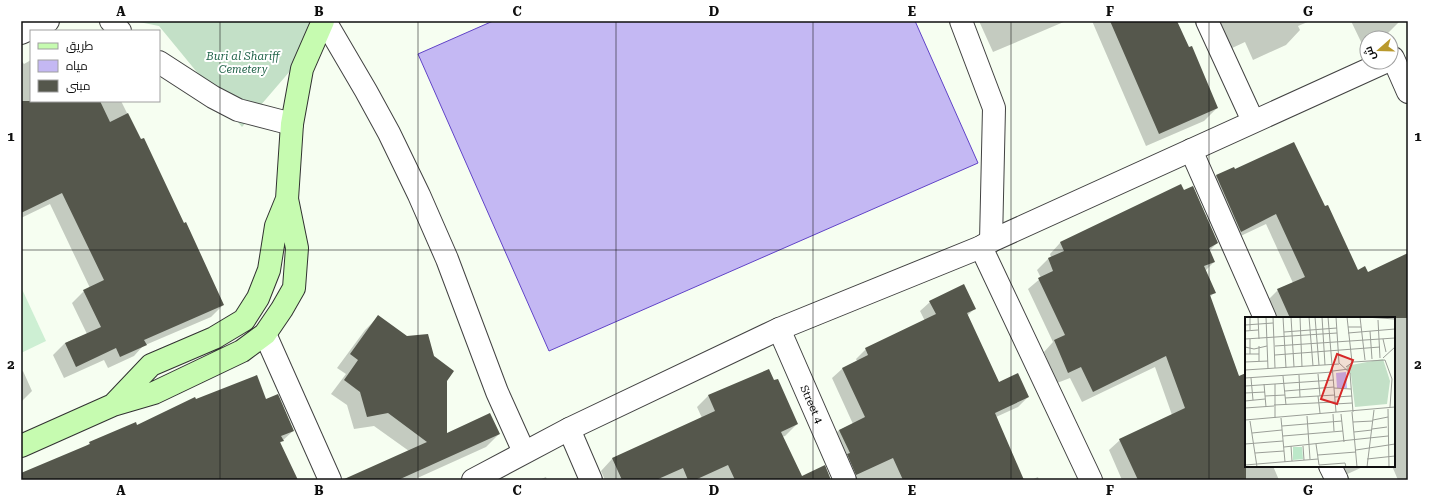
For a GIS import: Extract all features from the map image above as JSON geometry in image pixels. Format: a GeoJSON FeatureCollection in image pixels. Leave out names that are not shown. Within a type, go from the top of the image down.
{"type":"FeatureCollection","features":[{"type":"Feature","properties":{"kind":"main road"},"geometry":{"type":"LineString","coordinates":[[21,446],[113,405],[154,393],[242,351],[265,334],[294,288],[297,248],[287,199],[292,124],[302,69],[324,21]]}},
{"type":"Feature","properties":{"kind":"main road"},"geometry":{"type":"LineString","coordinates":[[113,405],[151,365],[214,338],[244,320],[258,298],[269,270],[276,226],[287,199]]}},
{"type":"Feature","properties":{"kind":"street"},"geometry":{"type":"LineString","coordinates":[[21,34],[48,21]]}},
{"type":"Feature","properties":{"kind":"street"},"geometry":{"type":"LineString","coordinates":[[111,21],[119,30]]}},
{"type":"Feature","properties":{"kind":"street"},"geometry":{"type":"LineString","coordinates":[[324,21],[389,133],[419,195],[446,259],[497,392],[524,452]]}},
{"type":"Feature","properties":{"kind":"street"},"geometry":{"type":"LineString","coordinates":[[961,21],[994,108],[986,244],[1091,480]]}},
{"type":"Feature","properties":{"kind":"street"},"geometry":{"type":"LineString","coordinates":[[1207,21],[1253,121]]}},
{"type":"Feature","properties":{"kind":"street"},"geometry":{"type":"LineString","coordinates":[[160,63],[213,97],[238,110],[292,124]]}},
{"type":"Feature","properties":{"kind":"street"},"geometry":{"type":"LineString","coordinates":[[473,480],[569,429],[780,328],[986,244],[1367,70]]}},
{"type":"Feature","properties":{"kind":"street"},"geometry":{"type":"LineString","coordinates":[[1399,70],[1408,92]]}},
{"type":"Feature","properties":{"kind":"street"},"geometry":{"type":"LineString","coordinates":[[1191,150],[1265,317]]}},
{"type":"Feature","properties":{"kind":"street","name":"Street 4"},"geometry":{"type":"LineString","coordinates":[[780,328],[846,480]]}},
{"type":"Feature","properties":{"kind":"street"},"geometry":{"type":"LineString","coordinates":[[265,334],[330,480]]}},
{"type":"Feature","properties":{"kind":"street"},"geometry":{"type":"LineString","coordinates":[[569,429],[591,480]]}},
{"type":"Feature","properties":{"kind":"street"},"geometry":{"type":"LineString","coordinates":[[1330,467],[1336,480]]}},
{"type":"Feature","properties":{"kind":"green space","name":"Buri al Shariff Cemetery"},"geometry":{"type":"Polygon","coordinates":[[[134,21],[333,21],[242,127],[159,26],[134,21]]]}},
{"type":"Feature","properties":{"kind":"green space"},"geometry":{"type":"Polygon","coordinates":[[[21,287],[46,341],[21,353],[21,287]]]}},
{"type":"Feature","properties":{"kind":"water"},"geometry":{"type":"Polygon","coordinates":[[[493,21],[915,21],[978,163],[549,351],[418,54],[493,21]]]}},
{"type":"Feature","properties":{"kind":"building"},"geometry":{"type":"Polygon","coordinates":[[[1110,21],[1177,21],[1189,47],[1192,46],[1218,108],[1159,134],[1110,21]]]}},
{"type":"Feature","properties":{"kind":"building"},"geometry":{"type":"Polygon","coordinates":[[[21,101],[100,102],[110,122],[128,113],[141,139],[144,138],[184,223],[186,222],[224,305],[144,340],[147,345],[120,357],[116,348],[76,367],[65,343],[101,327],[83,290],[104,280],[62,193],[21,213],[21,101]]]}},
{"type":"Feature","properties":{"kind":"building"},"geometry":{"type":"Polygon","coordinates":[[[1294,142],[1325,206],[1328,205],[1358,270],[1365,266],[1368,272],[1408,253],[1408,318],[1290,317],[1277,289],[1305,277],[1276,214],[1241,232],[1216,175],[1234,167],[1235,169],[1294,142]]]}},
{"type":"Feature","properties":{"kind":"building"},"geometry":{"type":"Polygon","coordinates":[[[1181,184],[1184,190],[1193,186],[1218,243],[1209,248],[1215,262],[1204,266],[1216,293],[1210,295],[1239,376],[1245,373],[1246,480],[1138,480],[1119,439],[1185,408],[1166,356],[1093,392],[1081,367],[1068,373],[1054,340],[1065,335],[1038,278],[1053,271],[1048,258],[1064,251],[1060,242],[1181,184]]]}},
{"type":"Feature","properties":{"kind":"building"},"geometry":{"type":"Polygon","coordinates":[[[964,284],[976,309],[967,313],[999,382],[1018,373],[1029,397],[995,413],[1024,480],[903,480],[893,458],[856,475],[847,454],[850,453],[839,430],[865,417],[842,368],[868,355],[865,348],[936,314],[929,301],[964,284]]]}},
{"type":"Feature","properties":{"kind":"building"},"geometry":{"type":"Polygon","coordinates":[[[378,315],[407,336],[428,334],[434,356],[454,371],[447,381],[447,433],[490,413],[500,434],[398,480],[342,480],[427,442],[388,413],[367,417],[360,392],[344,380],[358,360],[350,354],[378,315]]]}},
{"type":"Feature","properties":{"kind":"building"},"geometry":{"type":"Polygon","coordinates":[[[769,369],[774,380],[778,379],[798,424],[781,432],[802,476],[825,465],[831,480],[735,480],[728,465],[695,480],[688,480],[683,468],[656,480],[622,480],[612,458],[715,411],[708,395],[769,369]]]}},
{"type":"Feature","properties":{"kind":"building"},"geometry":{"type":"Polygon","coordinates":[[[257,375],[266,399],[278,394],[294,431],[281,436],[284,441],[280,442],[298,480],[21,480],[21,473],[90,444],[89,442],[136,422],[137,425],[195,397],[196,399],[257,375]]]}}]}
